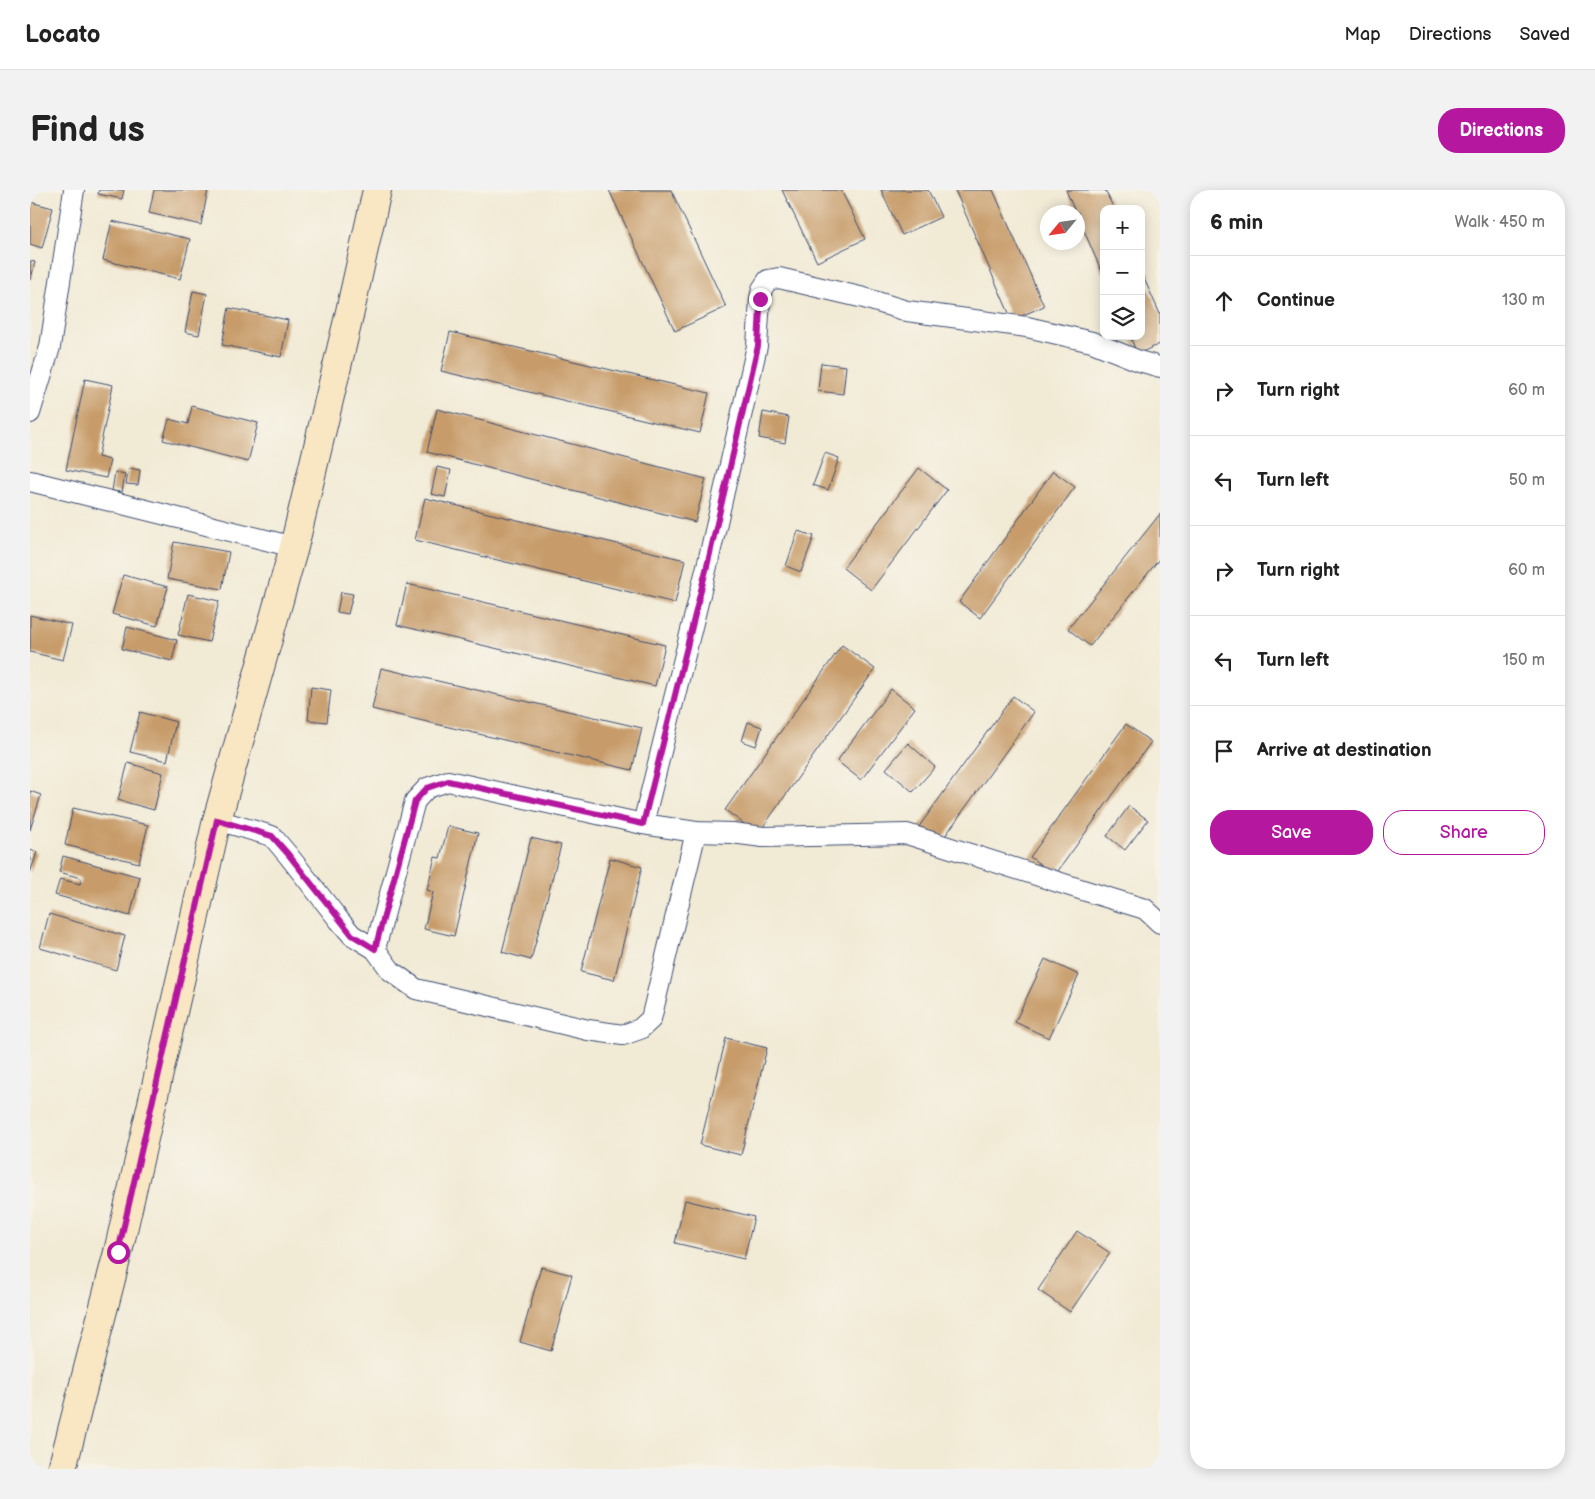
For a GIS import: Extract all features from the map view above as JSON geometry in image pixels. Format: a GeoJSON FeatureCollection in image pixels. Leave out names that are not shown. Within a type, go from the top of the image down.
{"type":"FeatureCollection","features":[{"type":"Feature","properties":{"kind":"main road"},"geometry":{"type":"LineString","coordinates":[[62,1469],[118,1252],[217,820],[294,547],[377,190]]}},
{"type":"Feature","properties":{"kind":"street"},"geometry":{"type":"LineString","coordinates":[[30,413],[50,347],[74,190]]}},
{"type":"Feature","properties":{"kind":"street"},"geometry":{"type":"LineString","coordinates":[[643,824],[758,346],[760,299],[762,289],[768,280],[779,278],[907,310],[1026,327],[1092,342],[1139,361],[1160,367]]}},
{"type":"Feature","properties":{"kind":"street"},"geometry":{"type":"LineString","coordinates":[[30,482],[294,547]]}},
{"type":"Feature","properties":{"kind":"street"},"geometry":{"type":"LineString","coordinates":[[375,949],[415,801],[427,788],[448,781],[643,824],[696,832],[732,833],[763,837],[907,834],[1086,892],[1145,909],[1160,923]]}},
{"type":"Feature","properties":{"kind":"street"},"geometry":{"type":"LineString","coordinates":[[217,820],[272,836],[352,935],[375,949],[391,971],[416,989],[588,1030],[623,1035],[640,1029],[651,1019],[696,832]]}},
{"type":"Feature","properties":{"kind":"building"},"geometry":{"type":"Polygon","coordinates":[[[99,190],[124,190],[122,199],[98,194],[99,190]]]}},
{"type":"Feature","properties":{"kind":"building"},"geometry":{"type":"Polygon","coordinates":[[[154,190],[208,190],[201,225],[149,213],[154,190]]]}},
{"type":"Feature","properties":{"kind":"building"},"geometry":{"type":"Polygon","coordinates":[[[609,190],[671,190],[726,307],[675,331],[609,190]]]}},
{"type":"Feature","properties":{"kind":"building"},"geometry":{"type":"Polygon","coordinates":[[[782,190],[841,190],[865,239],[817,262],[782,190]]]}},
{"type":"Feature","properties":{"kind":"building"},"geometry":{"type":"Polygon","coordinates":[[[881,190],[928,190],[941,217],[902,235],[881,190]]]}},
{"type":"Feature","properties":{"kind":"building"},"geometry":{"type":"Polygon","coordinates":[[[955,190],[993,190],[1044,306],[1012,320],[955,190]]]}},
{"type":"Feature","properties":{"kind":"building"},"geometry":{"type":"Polygon","coordinates":[[[1066,190],[1105,190],[1112,205],[1100,205],[1100,268],[1085,233],[1085,205],[1072,205],[1066,190]]]}},
{"type":"Feature","properties":{"kind":"building"},"geometry":{"type":"Polygon","coordinates":[[[30,202],[53,208],[42,248],[30,244],[30,202]]]}},
{"type":"Feature","properties":{"kind":"building"},"geometry":{"type":"Polygon","coordinates":[[[112,221],[190,239],[180,279],[103,260],[112,221]]]}},
{"type":"Feature","properties":{"kind":"building"},"geometry":{"type":"Polygon","coordinates":[[[30,261],[35,262],[31,279],[30,279],[30,261]]]}},
{"type":"Feature","properties":{"kind":"building"},"geometry":{"type":"Polygon","coordinates":[[[1145,281],[1160,314],[1160,344],[1137,354],[1132,340],[1145,340],[1145,281]]]}},
{"type":"Feature","properties":{"kind":"building"},"geometry":{"type":"Polygon","coordinates":[[[193,291],[207,294],[199,335],[185,332],[193,291]]]}},
{"type":"Feature","properties":{"kind":"building"},"geometry":{"type":"Polygon","coordinates":[[[229,308],[288,320],[281,357],[222,345],[229,308]]]}},
{"type":"Feature","properties":{"kind":"building"},"geometry":{"type":"Polygon","coordinates":[[[450,332],[709,393],[700,433],[441,371],[450,332]]]}},
{"type":"Feature","properties":{"kind":"building"},"geometry":{"type":"Polygon","coordinates":[[[821,363],[846,366],[843,394],[818,391],[821,363]]]}},
{"type":"Feature","properties":{"kind":"building"},"geometry":{"type":"Polygon","coordinates":[[[85,379],[113,385],[98,457],[110,460],[106,478],[66,470],[85,379]]]}},
{"type":"Feature","properties":{"kind":"building"},"geometry":{"type":"Polygon","coordinates":[[[192,406],[258,423],[248,462],[163,440],[169,419],[188,424],[192,406]]]}},
{"type":"Feature","properties":{"kind":"building"},"geometry":{"type":"Polygon","coordinates":[[[437,409],[706,479],[695,522],[427,452],[437,409]]]}},
{"type":"Feature","properties":{"kind":"building"},"geometry":{"type":"Polygon","coordinates":[[[763,412],[789,417],[785,443],[759,438],[763,412]]]}},
{"type":"Feature","properties":{"kind":"building"},"geometry":{"type":"Polygon","coordinates":[[[825,453],[839,458],[828,490],[813,485],[825,453]]]}},
{"type":"Feature","properties":{"kind":"building"},"geometry":{"type":"Polygon","coordinates":[[[437,467],[451,470],[445,497],[431,494],[437,467]]]}},
{"type":"Feature","properties":{"kind":"building"},"geometry":{"type":"Polygon","coordinates":[[[129,468],[140,470],[138,485],[126,484],[129,468]]]}},
{"type":"Feature","properties":{"kind":"building"},"geometry":{"type":"Polygon","coordinates":[[[919,468],[947,490],[871,590],[843,568],[919,468]]]}},
{"type":"Feature","properties":{"kind":"building"},"geometry":{"type":"Polygon","coordinates":[[[1053,471],[1075,487],[980,618],[959,602],[1053,471]]]}},
{"type":"Feature","properties":{"kind":"building"},"geometry":{"type":"Polygon","coordinates":[[[115,472],[125,474],[122,492],[112,491],[115,472]]]}},
{"type":"Feature","properties":{"kind":"building"},"geometry":{"type":"Polygon","coordinates":[[[425,498],[685,560],[675,603],[415,540],[425,498]]]}},
{"type":"Feature","properties":{"kind":"building"},"geometry":{"type":"Polygon","coordinates":[[[1160,514],[1160,558],[1090,646],[1068,629],[1160,514]]]}},
{"type":"Feature","properties":{"kind":"building"},"geometry":{"type":"Polygon","coordinates":[[[798,531],[814,536],[801,572],[786,566],[798,531]]]}},
{"type":"Feature","properties":{"kind":"building"},"geometry":{"type":"Polygon","coordinates":[[[174,542],[229,552],[222,589],[167,579],[174,542]]]}},
{"type":"Feature","properties":{"kind":"building"},"geometry":{"type":"Polygon","coordinates":[[[123,575],[168,587],[157,626],[112,614],[123,575]]]}},
{"type":"Feature","properties":{"kind":"building"},"geometry":{"type":"Polygon","coordinates":[[[407,584],[665,645],[655,686],[397,625],[407,584]]]}},
{"type":"Feature","properties":{"kind":"building"},"geometry":{"type":"Polygon","coordinates":[[[341,592],[353,594],[348,614],[337,612],[341,592]]]}},
{"type":"Feature","properties":{"kind":"building"},"geometry":{"type":"Polygon","coordinates":[[[188,594],[219,601],[209,642],[178,635],[188,594]]]}},
{"type":"Feature","properties":{"kind":"building"},"geometry":{"type":"Polygon","coordinates":[[[30,615],[72,625],[63,660],[30,652],[30,615]]]}},
{"type":"Feature","properties":{"kind":"building"},"geometry":{"type":"Polygon","coordinates":[[[127,627],[177,640],[172,661],[122,649],[127,627]]]}},
{"type":"Feature","properties":{"kind":"building"},"geometry":{"type":"Polygon","coordinates":[[[842,645],[875,669],[758,834],[725,810],[842,645]]]}},
{"type":"Feature","properties":{"kind":"building"},"geometry":{"type":"Polygon","coordinates":[[[381,668],[642,728],[632,770],[372,709],[381,668]]]}},
{"type":"Feature","properties":{"kind":"building"},"geometry":{"type":"Polygon","coordinates":[[[311,687],[331,690],[327,722],[308,720],[311,687]]]}},
{"type":"Feature","properties":{"kind":"building"},"geometry":{"type":"Polygon","coordinates":[[[891,689],[915,708],[861,780],[837,761],[891,689]]]}},
{"type":"Feature","properties":{"kind":"building"},"geometry":{"type":"Polygon","coordinates":[[[1013,696],[1034,712],[940,843],[918,828],[1013,696]]]}},
{"type":"Feature","properties":{"kind":"building"},"geometry":{"type":"Polygon","coordinates":[[[140,712],[176,722],[167,761],[130,752],[140,712]]]}},
{"type":"Feature","properties":{"kind":"building"},"geometry":{"type":"Polygon","coordinates":[[[748,722],[762,727],[756,746],[742,741],[748,722]]]}},
{"type":"Feature","properties":{"kind":"building"},"geometry":{"type":"Polygon","coordinates":[[[1126,724],[1151,742],[1055,875],[1030,857],[1126,724]]]}},
{"type":"Feature","properties":{"kind":"building"},"geometry":{"type":"Polygon","coordinates":[[[908,743],[935,767],[913,792],[886,769],[908,743]]]}},
{"type":"Feature","properties":{"kind":"building"},"geometry":{"type":"Polygon","coordinates":[[[128,763],[163,773],[154,810],[118,800],[128,763]]]}},
{"type":"Feature","properties":{"kind":"building"},"geometry":{"type":"Polygon","coordinates":[[[30,791],[41,795],[30,830],[30,791]]]}},
{"type":"Feature","properties":{"kind":"building"},"geometry":{"type":"Polygon","coordinates":[[[1129,806],[1148,820],[1125,850],[1107,836],[1129,806]]]}},
{"type":"Feature","properties":{"kind":"building"},"geometry":{"type":"Polygon","coordinates":[[[73,808],[148,825],[139,863],[65,845],[73,808]]]}},
{"type":"Feature","properties":{"kind":"building"},"geometry":{"type":"Polygon","coordinates":[[[448,826],[478,833],[454,936],[424,929],[433,892],[427,890],[435,857],[440,858],[448,826]]]}},
{"type":"Feature","properties":{"kind":"building"},"geometry":{"type":"Polygon","coordinates":[[[531,838],[561,845],[531,960],[502,952],[531,838]]]}},
{"type":"Feature","properties":{"kind":"building"},"geometry":{"type":"Polygon","coordinates":[[[30,850],[37,852],[30,873],[30,850]]]}},
{"type":"Feature","properties":{"kind":"building"},"geometry":{"type":"Polygon","coordinates":[[[63,856],[140,877],[130,916],[55,895],[60,879],[80,884],[81,878],[59,872],[63,856]]]}},
{"type":"Feature","properties":{"kind":"building"},"geometry":{"type":"Polygon","coordinates":[[[610,858],[642,867],[614,980],[581,972],[610,858]]]}},
{"type":"Feature","properties":{"kind":"building"},"geometry":{"type":"Polygon","coordinates":[[[49,914],[125,936],[116,970],[40,948],[49,914]]]}},
{"type":"Feature","properties":{"kind":"building"},"geometry":{"type":"Polygon","coordinates":[[[1045,959],[1079,975],[1049,1038],[1015,1022],[1045,959]]]}},
{"type":"Feature","properties":{"kind":"building"},"geometry":{"type":"Polygon","coordinates":[[[726,1038],[767,1048],[741,1155],[700,1145],[726,1038]]]}},
{"type":"Feature","properties":{"kind":"building"},"geometry":{"type":"Polygon","coordinates":[[[685,1200],[754,1217],[744,1259],[675,1243],[685,1200]]]}},
{"type":"Feature","properties":{"kind":"building"},"geometry":{"type":"Polygon","coordinates":[[[1077,1231],[1110,1253],[1070,1312],[1038,1290],[1077,1231]]]}},
{"type":"Feature","properties":{"kind":"building"},"geometry":{"type":"Polygon","coordinates":[[[541,1267],[572,1275],[551,1351],[520,1342],[541,1267]]]}},
{"type":"Feature","properties":{"kind":"route"},"geometry":{"type":"LineString","coordinates":[[118,1252],[217,820],[272,836],[352,935],[375,949],[415,801],[427,788],[448,781],[643,824],[708,562],[758,346],[760,299]]}}]}
